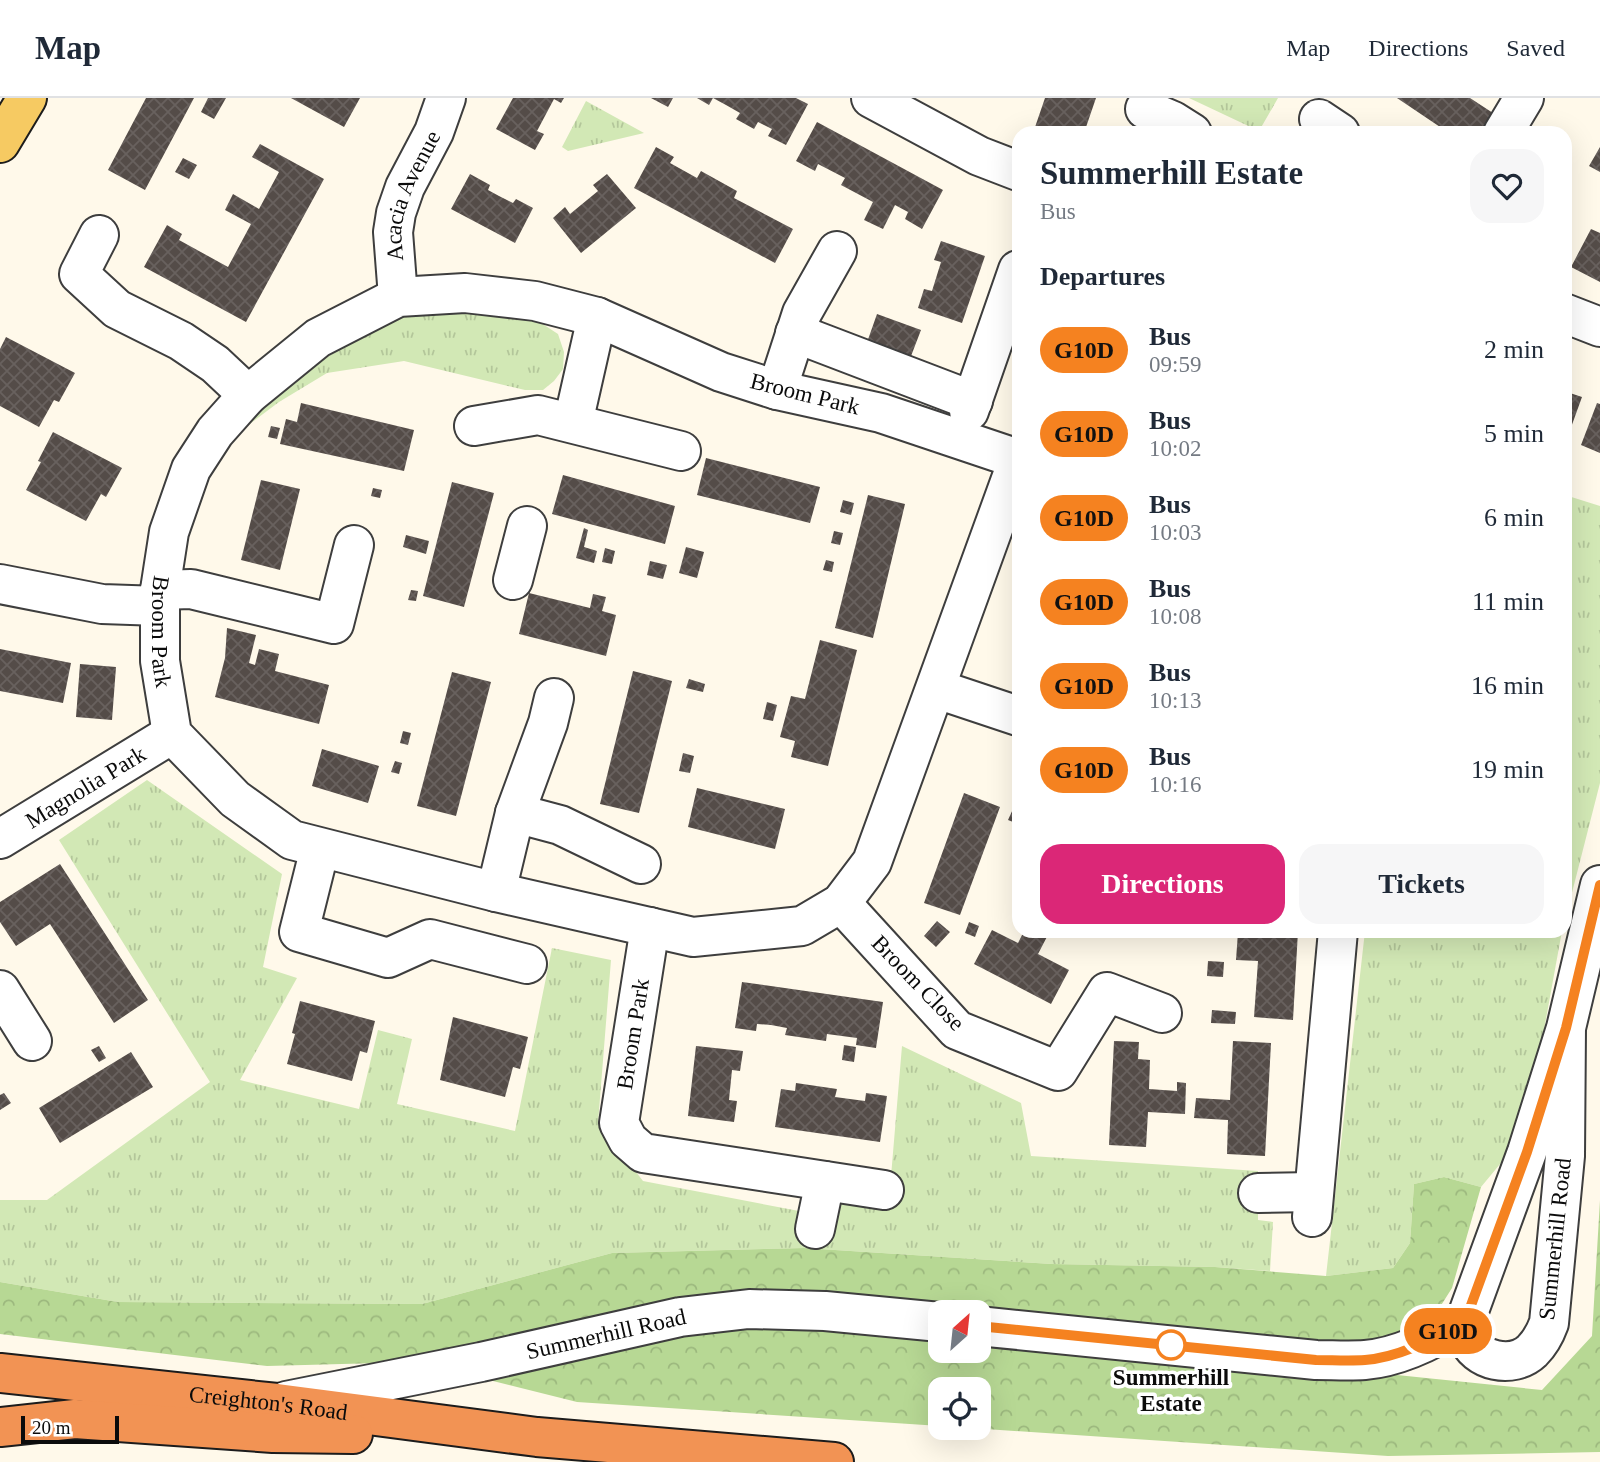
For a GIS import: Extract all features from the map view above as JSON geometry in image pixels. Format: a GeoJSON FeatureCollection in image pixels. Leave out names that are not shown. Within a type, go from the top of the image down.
{"type":"FeatureCollection","features":[{"type":"Feature","properties":{"kind":"highway","name":"Creighton's Road"},"geometry":{"type":"LineString","coordinates":[[0,1373],[277,1403],[537,1437],[834,1462]]}},
{"type":"Feature","properties":{"kind":"highway","name":"Creighton's Road"},"geometry":{"type":"LineString","coordinates":[[0,1427],[75,1419],[273,1433],[537,1437]]}},
{"type":"Feature","properties":{"kind":"main road"},"geometry":{"type":"LineString","coordinates":[[0,143],[27,98]]}},
{"type":"Feature","properties":{"kind":"street","name":"Acacia Avenue"},"geometry":{"type":"LineString","coordinates":[[398,297],[393,232],[396,213],[405,187],[434,132],[446,98]]}},
{"type":"Feature","properties":{"kind":"street"},"geometry":{"type":"LineString","coordinates":[[871,98],[979,156],[1012,169]]}},
{"type":"Feature","properties":{"kind":"street"},"geometry":{"type":"LineString","coordinates":[[1507,126],[1524,98]]}},
{"type":"Feature","properties":{"kind":"street"},"geometry":{"type":"LineString","coordinates":[[1143,113],[1180,126]]}},
{"type":"Feature","properties":{"kind":"street"},"geometry":{"type":"LineString","coordinates":[[99,235],[79,274],[117,309],[181,341],[215,365],[248,395]]}},
{"type":"Feature","properties":{"kind":"street"},"geometry":{"type":"LineString","coordinates":[[777,390],[802,313],[837,251]]}},
{"type":"Feature","properties":{"kind":"street","name":"Broom Park"},"geometry":{"type":"LineString","coordinates":[[795,333],[971,406],[1012,287]]}},
{"type":"Feature","properties":{"kind":"street","name":"Broom Park"},"geometry":{"type":"LineString","coordinates":[[1012,458],[881,413],[777,390],[721,372],[597,317],[535,300],[465,293],[398,297],[318,338],[248,395],[215,432],[191,469],[169,533],[160,598],[160,661],[172,734],[235,799],[292,840],[496,892],[693,937],[802,926],[841,903],[872,862],[1012,477]]}},
{"type":"Feature","properties":{"kind":"street"},"geometry":{"type":"LineString","coordinates":[[1572,316],[1600,327]]}},
{"type":"Feature","properties":{"kind":"street"},"geometry":{"type":"LineString","coordinates":[[573,423],[597,317]]}},
{"type":"Feature","properties":{"kind":"street"},"geometry":{"type":"LineString","coordinates":[[474,426],[538,415],[681,451]]}},
{"type":"Feature","properties":{"kind":"street"},"geometry":{"type":"LineString","coordinates":[[513,580],[527,526]]}},
{"type":"Feature","properties":{"kind":"street"},"geometry":{"type":"LineString","coordinates":[[0,584],[103,604],[160,598],[191,589],[334,624],[354,545]]}},
{"type":"Feature","properties":{"kind":"street"},"geometry":{"type":"LineString","coordinates":[[937,689],[1012,714]]}},
{"type":"Feature","properties":{"kind":"street"},"geometry":{"type":"LineString","coordinates":[[496,892],[515,813],[548,723],[554,698]]}},
{"type":"Feature","properties":{"kind":"street","name":"Magnolia Park"},"geometry":{"type":"LineString","coordinates":[[0,839],[172,734]]}},
{"type":"Feature","properties":{"kind":"street"},"geometry":{"type":"LineString","coordinates":[[515,813],[560,825],[641,864]]}},
{"type":"Feature","properties":{"kind":"street"},"geometry":{"type":"LineString","coordinates":[[320,848],[299,932],[387,958],[430,939],[527,964]]}},
{"type":"Feature","properties":{"kind":"street","name":"Summerhill Road"},"geometry":{"type":"LineString","coordinates":[[1566,1028],[1565,1156],[1549,1323],[1541,1341],[1530,1354],[1512,1361],[1494,1360],[1478,1352],[1467,1337],[1466,1319],[1527,1152],[1566,1028],[1600,885]]}},
{"type":"Feature","properties":{"kind":"street","name":"Broom Close"},"geometry":{"type":"LineString","coordinates":[[841,903],[957,1030],[1058,1071],[1107,992],[1162,1013]]}},
{"type":"Feature","properties":{"kind":"street","name":"Broom Park"},"geometry":{"type":"LineString","coordinates":[[650,928],[619,1123],[628,1140],[643,1153],[825,1181]]}},
{"type":"Feature","properties":{"kind":"street"},"geometry":{"type":"LineString","coordinates":[[1258,1193],[1313,1204],[1337,938]]}},
{"type":"Feature","properties":{"kind":"street"},"geometry":{"type":"LineString","coordinates":[[0,990],[32,1041]]}},
{"type":"Feature","properties":{"kind":"street"},"geometry":{"type":"LineString","coordinates":[[814,1229],[825,1181],[884,1190]]}},
{"type":"Feature","properties":{"kind":"street","name":"Summerhill Road"},"geometry":{"type":"LineString","coordinates":[[277,1403],[481,1362],[680,1317],[749,1309],[825,1311],[928,1321]]}},
{"type":"Feature","properties":{"kind":"street"},"geometry":{"type":"LineString","coordinates":[[991,1327],[1316,1360],[1367,1360],[1406,1350],[1450,1330],[1466,1319]]}},
{"type":"Feature","properties":{"kind":"green space"},"geometry":{"type":"Polygon","coordinates":[[[1189,98],[1278,98],[1262,126],[1248,126],[1189,98]]]}},
{"type":"Feature","properties":{"kind":"green space"},"geometry":{"type":"Polygon","coordinates":[[[586,101],[644,133],[568,151],[562,147],[586,101]]]}},
{"type":"Feature","properties":{"kind":"green space"},"geometry":{"type":"Polygon","coordinates":[[[454,311],[535,319],[558,334],[564,352],[563,369],[543,390],[525,390],[404,361],[327,373],[279,402],[243,429],[280,391],[378,324],[409,315],[454,311]]]}},
{"type":"Feature","properties":{"kind":"green space"},"geometry":{"type":"Polygon","coordinates":[[[1572,497],[1600,506],[1600,783],[1572,893],[1572,497]]]}},
{"type":"Feature","properties":{"kind":"green space"},"geometry":{"type":"Polygon","coordinates":[[[147,780],[282,874],[263,967],[297,978],[240,1080],[359,1109],[378,1030],[412,1039],[397,1104],[515,1131],[552,948],[611,960],[598,1123],[643,1181],[799,1211],[798,1227],[833,1232],[843,1198],[889,1200],[902,1046],[1021,1103],[1031,1156],[1258,1171],[1258,1220],[1273,1222],[1270,1271],[1215,1267],[1052,1264],[804,1248],[612,1253],[422,1304],[118,1302],[0,1282],[0,1200],[47,1200],[210,1082],[59,840],[147,780]]]}},
{"type":"Feature","properties":{"kind":"green space"},"geometry":{"type":"Polygon","coordinates":[[[1364,938],[1561,938],[1525,1134],[1481,1187],[1444,1177],[1414,1184],[1410,1243],[1393,1268],[1326,1276],[1364,938]]]}},
{"type":"Feature","properties":{"kind":"green space"},"geometry":{"type":"Polygon","coordinates":[[[1444,1177],[1481,1187],[1452,1288],[1397,1375],[1542,1390],[1592,1336],[1600,1200],[1600,1452],[1388,1456],[991,1429],[991,1377],[928,1377],[928,1425],[577,1402],[417,1362],[267,1366],[0,1334],[0,1282],[118,1302],[422,1304],[612,1253],[804,1248],[1052,1264],[1215,1267],[1326,1276],[1393,1268],[1410,1243],[1414,1184],[1444,1177]]]}},
{"type":"Feature","properties":{"kind":"building"},"geometry":{"type":"Polygon","coordinates":[[[146,98],[194,98],[145,190],[108,170],[146,98]]]}},
{"type":"Feature","properties":{"kind":"building"},"geometry":{"type":"Polygon","coordinates":[[[208,98],[226,98],[214,119],[201,112],[208,98]]]}},
{"type":"Feature","properties":{"kind":"building"},"geometry":{"type":"Polygon","coordinates":[[[291,98],[360,98],[344,127],[291,98]]]}},
{"type":"Feature","properties":{"kind":"building"},"geometry":{"type":"Polygon","coordinates":[[[513,98],[564,98],[561,103],[554,99],[537,131],[544,134],[535,150],[496,129],[513,98]]]}},
{"type":"Feature","properties":{"kind":"building"},"geometry":{"type":"Polygon","coordinates":[[[651,98],[673,98],[668,107],[651,98]]]}},
{"type":"Feature","properties":{"kind":"building"},"geometry":{"type":"Polygon","coordinates":[[[697,98],[713,98],[709,105],[697,98]]]}},
{"type":"Feature","properties":{"kind":"building"},"geometry":{"type":"Polygon","coordinates":[[[713,98],[796,98],[808,104],[786,145],[768,136],[772,129],[758,122],[754,129],[736,119],[740,113],[713,98]]]}},
{"type":"Feature","properties":{"kind":"building"},"geometry":{"type":"Polygon","coordinates":[[[1045,98],[1096,98],[1086,126],[1035,126],[1045,98]]]}},
{"type":"Feature","properties":{"kind":"building"},"geometry":{"type":"Polygon","coordinates":[[[1397,98],[1470,98],[1496,115],[1489,126],[1439,126],[1397,98]]]}},
{"type":"Feature","properties":{"kind":"building"},"geometry":{"type":"Polygon","coordinates":[[[817,122],[943,190],[922,229],[905,219],[908,212],[895,205],[883,229],[864,220],[873,202],[841,185],[845,178],[818,164],[815,171],[796,161],[817,122]]]}},
{"type":"Feature","properties":{"kind":"building"},"geometry":{"type":"Polygon","coordinates":[[[260,144],[324,179],[246,322],[144,267],[167,225],[182,234],[179,240],[228,267],[251,224],[225,210],[233,194],[259,209],[279,172],[252,157],[260,144]]]}},
{"type":"Feature","properties":{"kind":"building"},"geometry":{"type":"Polygon","coordinates":[[[656,147],[674,157],[670,163],[697,178],[701,171],[737,191],[734,198],[793,229],[775,263],[634,188],[656,147]]]}},
{"type":"Feature","properties":{"kind":"building"},"geometry":{"type":"Polygon","coordinates":[[[1600,147],[1600,172],[1589,166],[1600,147]]]}},
{"type":"Feature","properties":{"kind":"building"},"geometry":{"type":"Polygon","coordinates":[[[183,158],[197,165],[189,179],[175,172],[183,158]]]}},
{"type":"Feature","properties":{"kind":"building"},"geometry":{"type":"Polygon","coordinates":[[[470,174],[490,185],[488,190],[499,196],[513,203],[516,199],[533,208],[515,243],[451,209],[470,174]]]}},
{"type":"Feature","properties":{"kind":"building"},"geometry":{"type":"Polygon","coordinates":[[[607,174],[636,208],[581,253],[553,218],[565,207],[570,214],[598,191],[593,185],[607,174]]]}},
{"type":"Feature","properties":{"kind":"building"},"geometry":{"type":"Polygon","coordinates":[[[1591,229],[1600,233],[1600,282],[1572,265],[1591,229]]]}},
{"type":"Feature","properties":{"kind":"building"},"geometry":{"type":"Polygon","coordinates":[[[941,241],[985,256],[962,323],[918,308],[924,289],[932,291],[941,262],[934,260],[941,241]]]}},
{"type":"Feature","properties":{"kind":"building"},"geometry":{"type":"Polygon","coordinates":[[[877,314],[921,330],[908,364],[865,348],[877,314]]]}},
{"type":"Feature","properties":{"kind":"building"},"geometry":{"type":"Polygon","coordinates":[[[6,337],[75,373],[59,402],[54,400],[39,427],[0,406],[0,349],[6,337]]]}},
{"type":"Feature","properties":{"kind":"building"},"geometry":{"type":"Polygon","coordinates":[[[1572,394],[1582,397],[1572,425],[1572,394]]]}},
{"type":"Feature","properties":{"kind":"building"},"geometry":{"type":"Polygon","coordinates":[[[301,403],[414,430],[404,471],[280,444],[286,419],[297,422],[301,403]]]}},
{"type":"Feature","properties":{"kind":"building"},"geometry":{"type":"Polygon","coordinates":[[[1597,403],[1600,404],[1600,453],[1581,445],[1597,403]]]}},
{"type":"Feature","properties":{"kind":"building"},"geometry":{"type":"Polygon","coordinates":[[[271,426],[280,428],[277,439],[268,437],[271,426]]]}},
{"type":"Feature","properties":{"kind":"building"},"geometry":{"type":"Polygon","coordinates":[[[53,432],[122,468],[106,497],[101,494],[86,521],[26,490],[53,432]]]}},
{"type":"Feature","properties":{"kind":"building"},"geometry":{"type":"Polygon","coordinates":[[[706,458],[820,487],[810,523],[697,495],[706,458]]]}},
{"type":"Feature","properties":{"kind":"building"},"geometry":{"type":"Polygon","coordinates":[[[563,475],[675,506],[665,544],[552,514],[563,475]]]}},
{"type":"Feature","properties":{"kind":"building"},"geometry":{"type":"Polygon","coordinates":[[[261,480],[300,489],[280,570],[241,560],[261,480]]]}},
{"type":"Feature","properties":{"kind":"building"},"geometry":{"type":"Polygon","coordinates":[[[452,482],[494,493],[464,607],[423,596],[452,482]]]}},
{"type":"Feature","properties":{"kind":"building"},"geometry":{"type":"Polygon","coordinates":[[[373,488],[382,490],[380,498],[371,496],[373,488]]]}},
{"type":"Feature","properties":{"kind":"building"},"geometry":{"type":"Polygon","coordinates":[[[868,495],[905,504],[873,638],[835,628],[868,495]]]}},
{"type":"Feature","properties":{"kind":"building"},"geometry":{"type":"Polygon","coordinates":[[[843,500],[854,503],[851,515],[840,512],[843,500]]]}},
{"type":"Feature","properties":{"kind":"building"},"geometry":{"type":"Polygon","coordinates":[[[584,528],[588,530],[584,547],[597,551],[594,563],[576,558],[584,528]]]}},
{"type":"Feature","properties":{"kind":"building"},"geometry":{"type":"Polygon","coordinates":[[[834,531],[843,533],[840,545],[831,543],[834,531]]]}},
{"type":"Feature","properties":{"kind":"building"},"geometry":{"type":"Polygon","coordinates":[[[406,535],[429,541],[426,554],[403,547],[406,535]]]}},
{"type":"Feature","properties":{"kind":"building"},"geometry":{"type":"Polygon","coordinates":[[[686,547],[704,552],[697,578],[679,573],[686,547]]]}},
{"type":"Feature","properties":{"kind":"building"},"geometry":{"type":"Polygon","coordinates":[[[605,548],[615,551],[612,564],[602,562],[605,548]]]}},
{"type":"Feature","properties":{"kind":"building"},"geometry":{"type":"Polygon","coordinates":[[[826,560],[834,562],[832,572],[823,570],[826,560]]]}},
{"type":"Feature","properties":{"kind":"building"},"geometry":{"type":"Polygon","coordinates":[[[650,561],[667,565],[663,579],[647,575],[650,561]]]}},
{"type":"Feature","properties":{"kind":"building"},"geometry":{"type":"Polygon","coordinates":[[[411,590],[418,591],[416,601],[408,600],[411,590]]]}},
{"type":"Feature","properties":{"kind":"building"},"geometry":{"type":"Polygon","coordinates":[[[529,593],[590,608],[593,594],[606,597],[602,611],[616,615],[606,656],[519,634],[529,593]]]}},
{"type":"Feature","properties":{"kind":"building"},"geometry":{"type":"Polygon","coordinates":[[[227,628],[256,635],[249,663],[255,665],[259,649],[279,654],[275,671],[329,685],[319,724],[215,697],[225,658],[227,628]]]}},
{"type":"Feature","properties":{"kind":"building"},"geometry":{"type":"Polygon","coordinates":[[[820,640],[857,650],[828,766],[791,757],[795,741],[780,737],[791,696],[805,699],[820,640]]]}},
{"type":"Feature","properties":{"kind":"building"},"geometry":{"type":"Polygon","coordinates":[[[0,649],[71,663],[63,703],[0,691],[0,649]]]}},
{"type":"Feature","properties":{"kind":"building"},"geometry":{"type":"Polygon","coordinates":[[[80,664],[116,667],[112,720],[76,717],[80,664]]]}},
{"type":"Feature","properties":{"kind":"building"},"geometry":{"type":"Polygon","coordinates":[[[633,671],[672,681],[639,813],[600,804],[633,671]]]}},
{"type":"Feature","properties":{"kind":"building"},"geometry":{"type":"Polygon","coordinates":[[[452,672],[491,682],[456,816],[417,806],[452,672]]]}},
{"type":"Feature","properties":{"kind":"building"},"geometry":{"type":"Polygon","coordinates":[[[689,679],[705,684],[703,692],[686,688],[689,679]]]}},
{"type":"Feature","properties":{"kind":"building"},"geometry":{"type":"Polygon","coordinates":[[[767,702],[777,705],[773,721],[763,719],[767,702]]]}},
{"type":"Feature","properties":{"kind":"building"},"geometry":{"type":"Polygon","coordinates":[[[403,731],[411,733],[408,745],[400,743],[403,731]]]}},
{"type":"Feature","properties":{"kind":"building"},"geometry":{"type":"Polygon","coordinates":[[[322,749],[379,766],[368,803],[312,786],[322,749]]]}},
{"type":"Feature","properties":{"kind":"building"},"geometry":{"type":"Polygon","coordinates":[[[683,753],[694,756],[690,773],[679,771],[683,753]]]}},
{"type":"Feature","properties":{"kind":"building"},"geometry":{"type":"Polygon","coordinates":[[[395,761],[402,763],[399,774],[391,772],[395,761]]]}},
{"type":"Feature","properties":{"kind":"building"},"geometry":{"type":"Polygon","coordinates":[[[697,788],[785,809],[775,849],[688,827],[697,788]]]}},
{"type":"Feature","properties":{"kind":"building"},"geometry":{"type":"Polygon","coordinates":[[[964,793],[1000,807],[960,915],[924,903],[964,793]]]}},
{"type":"Feature","properties":{"kind":"building"},"geometry":{"type":"Polygon","coordinates":[[[60,864],[148,1000],[114,1023],[50,924],[16,946],[0,922],[0,902],[60,864]]]}},
{"type":"Feature","properties":{"kind":"building"},"geometry":{"type":"Polygon","coordinates":[[[937,921],[950,932],[936,947],[924,936],[937,921]]]}},
{"type":"Feature","properties":{"kind":"building"},"geometry":{"type":"Polygon","coordinates":[[[969,922],[979,926],[975,937],[965,933],[969,922]]]}},
{"type":"Feature","properties":{"kind":"building"},"geometry":{"type":"Polygon","coordinates":[[[992,930],[1018,943],[1020,938],[1046,938],[1038,954],[1069,970],[1051,1004],[974,964],[992,930]]]}},
{"type":"Feature","properties":{"kind":"building"},"geometry":{"type":"Polygon","coordinates":[[[1238,938],[1298,938],[1293,1020],[1254,1017],[1258,961],[1236,960],[1238,938]]]}},
{"type":"Feature","properties":{"kind":"building"},"geometry":{"type":"Polygon","coordinates":[[[1208,961],[1224,962],[1223,977],[1207,976],[1208,961]]]}},
{"type":"Feature","properties":{"kind":"building"},"geometry":{"type":"Polygon","coordinates":[[[742,982],[883,1002],[876,1048],[856,1045],[857,1038],[827,1034],[826,1041],[785,1035],[787,1028],[771,1025],[757,1024],[756,1031],[735,1028],[742,982]]]}},
{"type":"Feature","properties":{"kind":"building"},"geometry":{"type":"Polygon","coordinates":[[[300,1001],[375,1021],[367,1053],[360,1051],[352,1081],[287,1064],[300,1001]]]}},
{"type":"Feature","properties":{"kind":"building"},"geometry":{"type":"Polygon","coordinates":[[[1212,1010],[1236,1012],[1235,1024],[1211,1023],[1212,1010]]]}},
{"type":"Feature","properties":{"kind":"building"},"geometry":{"type":"Polygon","coordinates":[[[453,1017],[528,1037],[520,1069],[513,1067],[505,1097],[440,1080],[453,1017]]]}},
{"type":"Feature","properties":{"kind":"building"},"geometry":{"type":"Polygon","coordinates":[[[1114,1041],[1139,1042],[1138,1059],[1150,1060],[1149,1089],[1177,1091],[1177,1082],[1186,1083],[1185,1114],[1148,1112],[1146,1147],[1109,1145],[1114,1041]]]}},
{"type":"Feature","properties":{"kind":"building"},"geometry":{"type":"Polygon","coordinates":[[[1233,1041],[1271,1043],[1265,1156],[1227,1154],[1228,1120],[1194,1118],[1196,1098],[1230,1100],[1233,1041]]]}},
{"type":"Feature","properties":{"kind":"building"},"geometry":{"type":"Polygon","coordinates":[[[844,1045],[856,1047],[854,1062],[842,1060],[844,1045]]]}},
{"type":"Feature","properties":{"kind":"building"},"geometry":{"type":"Polygon","coordinates":[[[99,1046],[106,1058],[99,1062],[91,1050],[99,1046]]]}},
{"type":"Feature","properties":{"kind":"building"},"geometry":{"type":"Polygon","coordinates":[[[696,1046],[743,1051],[740,1071],[732,1070],[729,1100],[737,1101],[734,1122],[688,1116],[696,1046]]]}},
{"type":"Feature","properties":{"kind":"building"},"geometry":{"type":"Polygon","coordinates":[[[131,1052],[153,1087],[60,1143],[39,1108],[131,1052]]]}},
{"type":"Feature","properties":{"kind":"building"},"geometry":{"type":"Polygon","coordinates":[[[796,1083],[837,1089],[835,1097],[865,1101],[866,1093],[887,1096],[880,1142],[775,1127],[781,1089],[795,1091],[796,1083]]]}},
{"type":"Feature","properties":{"kind":"building"},"geometry":{"type":"Polygon","coordinates":[[[4,1093],[11,1103],[0,1110],[0,1095],[4,1093]]]}},
{"type":"Feature","properties":{"kind":"bus line","name":"G10D"},"geometry":{"type":"LineString","coordinates":[[991,1327],[1316,1360],[1367,1360],[1406,1350],[1450,1330],[1466,1319],[1527,1152],[1566,1028],[1600,885]]}},
{"type":"Feature","properties":{"kind":"place","name":"Summerhill Estate"},"geometry":{"type":"Point","coordinates":[1171,1345]}}]}
